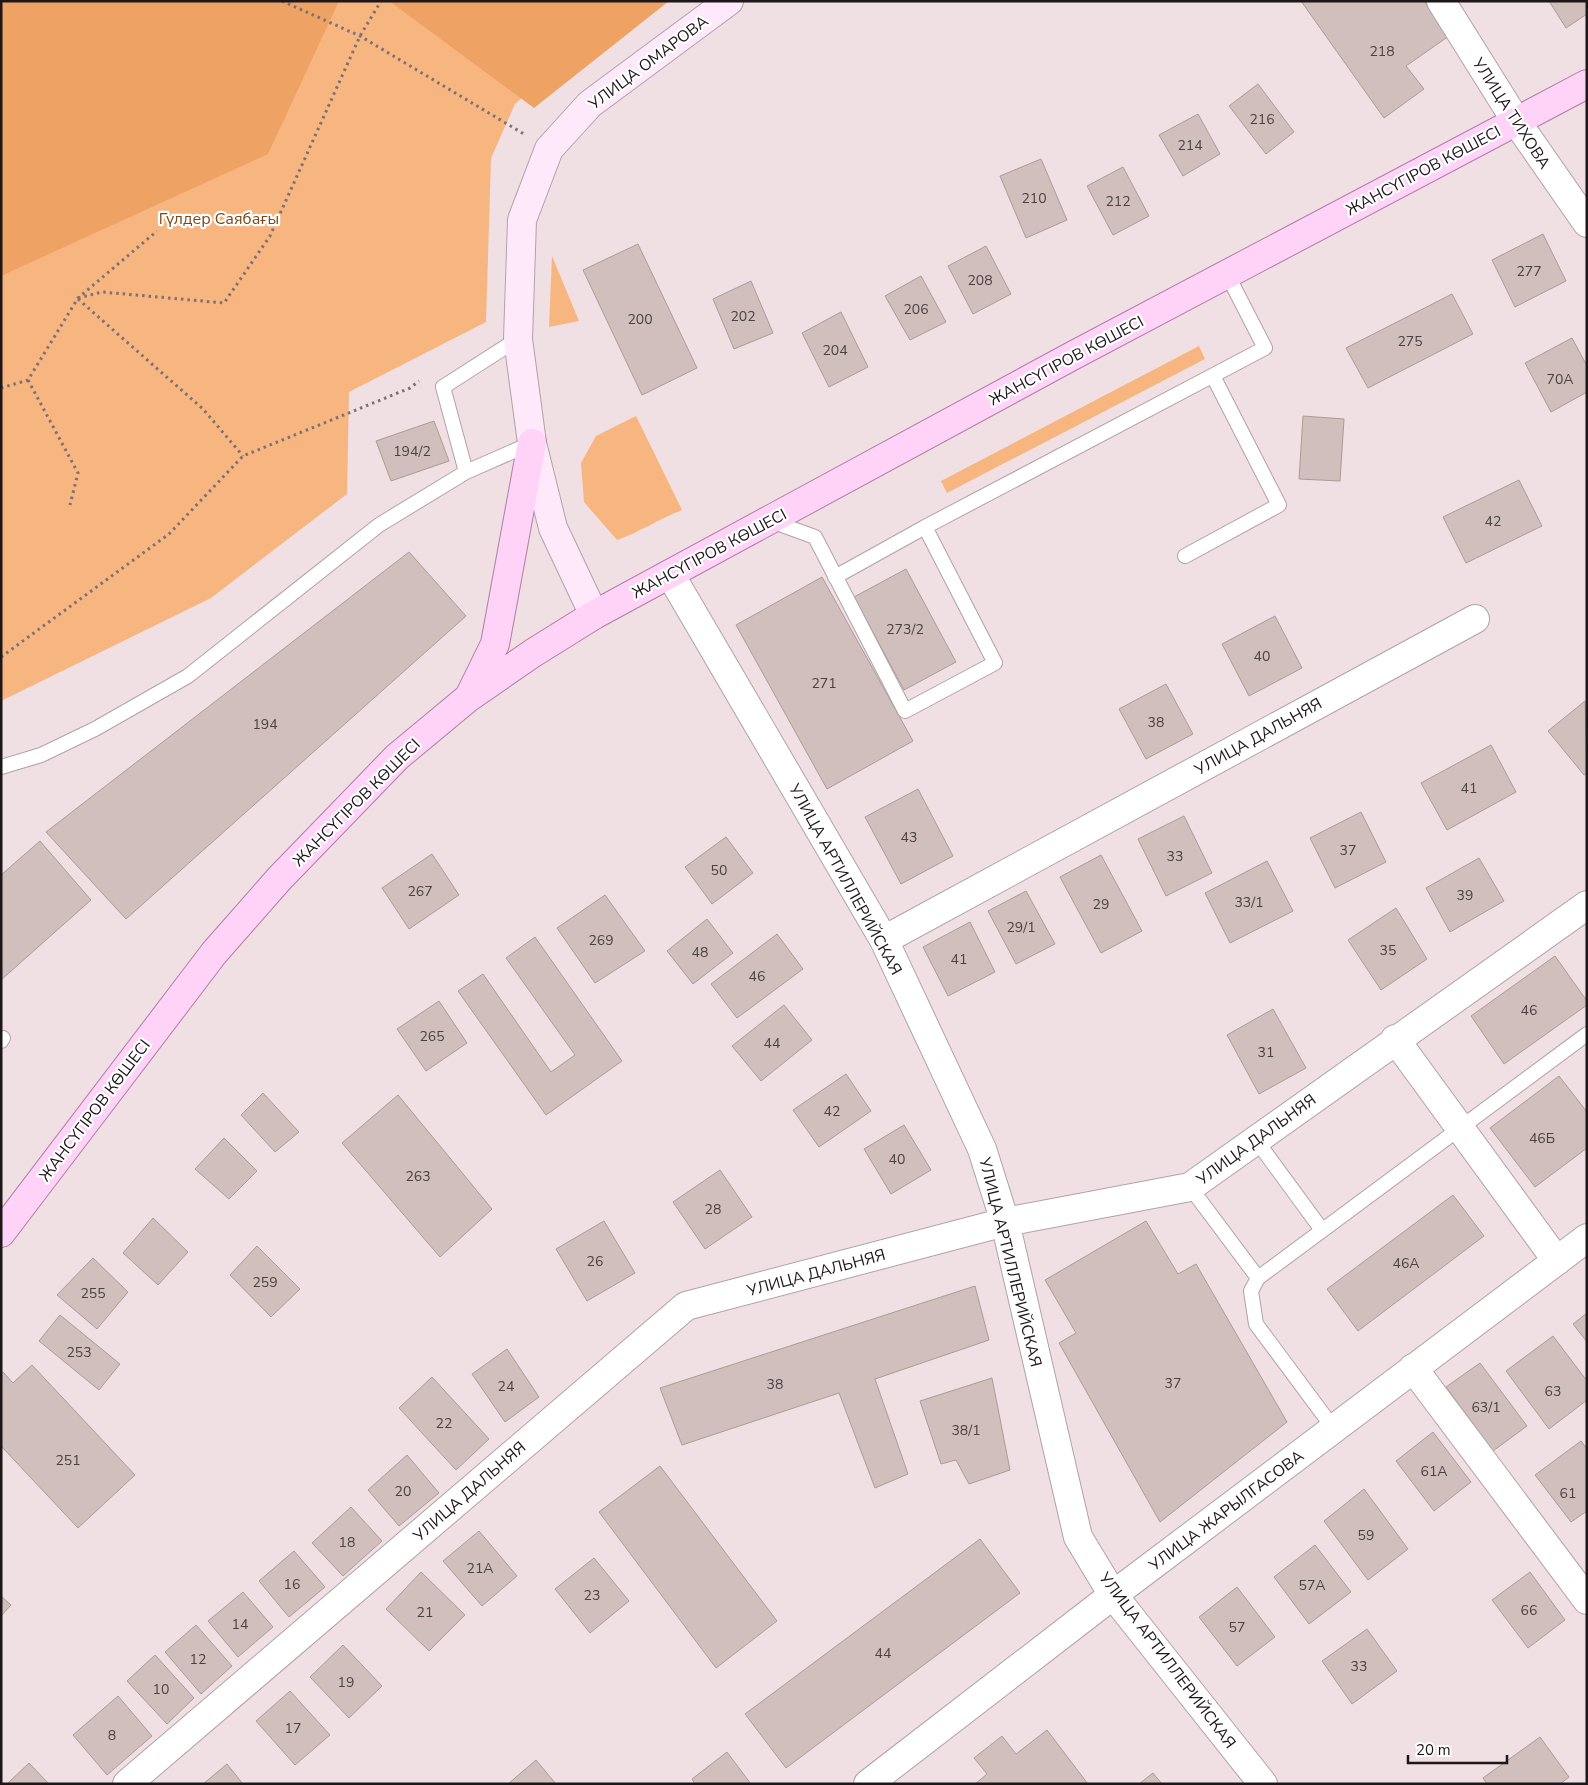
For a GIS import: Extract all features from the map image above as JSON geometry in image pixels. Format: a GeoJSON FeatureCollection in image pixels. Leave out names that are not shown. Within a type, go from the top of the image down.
{"type":"FeatureCollection","features":[{"type":"Feature","properties":{"kind":"main road","name":"УЛИЦА ОМАРОВА"},"geometry":{"type":"LineString","coordinates":[[594,615],[553,528],[532,443],[518,339],[522,220],[549,149],[590,104],[729,1]]}},
{"type":"Feature","properties":{"kind":"main road","name":"ЖАНСҮГІРОВ КӨШЕСІ"},"geometry":{"type":"LineString","coordinates":[[1,1234],[214,953],[279,878],[397,757],[468,698],[532,653],[594,615],[1227,274],[1587,84]]}},
{"type":"Feature","properties":{"kind":"main road"},"geometry":{"type":"LineString","coordinates":[[468,698],[495,644],[532,443]]}},
{"type":"Feature","properties":{"kind":"street","name":"УЛИЦА ТИХОВА"},"geometry":{"type":"LineString","coordinates":[[1440,1],[1516,121],[1587,223]]}},
{"type":"Feature","properties":{"kind":"street","name":"УЛИЦА АРТИЛЛЕРИЙСКАЯ"},"geometry":{"type":"LineString","coordinates":[[670,574],[884,940],[982,1149],[1004,1222],[1078,1537],[1113,1595],[1263,1784]]}},
{"type":"Feature","properties":{"kind":"street","name":"УЛИЦА ДАЛЬНЯЯ"},"geometry":{"type":"LineString","coordinates":[[884,940],[1475,619]]}},
{"type":"Feature","properties":{"kind":"street","name":"УЛИЦА ДАЛЬНЯЯ"},"geometry":{"type":"LineString","coordinates":[[127,1784],[686,1306],[1004,1222],[1190,1187],[1587,905]]}},
{"type":"Feature","properties":{"kind":"street"},"geometry":{"type":"LineString","coordinates":[[1395,1040],[1557,1260]]}},
{"type":"Feature","properties":{"kind":"street","name":"УЛИЦА ЖАРЫЛГАСОВА"},"geometry":{"type":"LineString","coordinates":[[868,1784],[1113,1595],[1587,1238]]}},
{"type":"Feature","properties":{"kind":"street"},"geometry":{"type":"LineString","coordinates":[[1413,1368],[1587,1600]]}},
{"type":"Feature","properties":{"kind":"lane"},"geometry":{"type":"LineString","coordinates":[[835,577],[925,527],[1265,348],[1227,274]]}},
{"type":"Feature","properties":{"kind":"lane"},"geometry":{"type":"LineString","coordinates":[[466,472],[443,387],[518,339]]}},
{"type":"Feature","properties":{"kind":"lane"},"geometry":{"type":"LineString","coordinates":[[1185,556],[1279,505],[1213,376]]}},
{"type":"Feature","properties":{"kind":"lane"},"geometry":{"type":"LineString","coordinates":[[1,767],[41,755],[95,729],[188,676],[379,525],[466,472],[532,443]]}},
{"type":"Feature","properties":{"kind":"lane"},"geometry":{"type":"LineString","coordinates":[[770,520],[815,537],[905,711],[995,664],[925,527]]}},
{"type":"Feature","properties":{"kind":"lane"},"geometry":{"type":"LineString","coordinates":[[1334,1429],[1256,1324],[1251,1291],[1258,1278],[1587,1034]]}},
{"type":"Feature","properties":{"kind":"lane"},"geometry":{"type":"LineString","coordinates":[[1256,1140],[1322,1230]]}},
{"type":"Feature","properties":{"kind":"lane"},"geometry":{"type":"LineString","coordinates":[[1190,1187],[1258,1278]]}},
{"type":"Feature","properties":{"kind":"path"},"geometry":{"type":"LineString","coordinates":[[282,1],[360,36],[549,149]]}},
{"type":"Feature","properties":{"kind":"path"},"geometry":{"type":"LineString","coordinates":[[78,298],[102,292],[224,302],[270,236],[360,36],[380,1]]}},
{"type":"Feature","properties":{"kind":"path"},"geometry":{"type":"LineString","coordinates":[[1,388],[28,380],[78,298],[157,231]]}},
{"type":"Feature","properties":{"kind":"path"},"geometry":{"type":"LineString","coordinates":[[78,298],[203,409],[243,456]]}},
{"type":"Feature","properties":{"kind":"path"},"geometry":{"type":"LineString","coordinates":[[1,657],[169,534],[243,456],[410,388],[425,377]]}},
{"type":"Feature","properties":{"kind":"path"},"geometry":{"type":"LineString","coordinates":[[28,380],[78,473],[70,505]]}},
{"type":"Feature","properties":{"kind":"green space","name":"Гүлдер Саябағы"},"geometry":{"type":"Polygon","coordinates":[[[1,1],[632,1],[515,104],[491,158],[486,322],[349,392],[347,494],[211,598],[1,701],[1,1]]]}},
{"type":"Feature","properties":{"kind":"green space"},"geometry":{"type":"Polygon","coordinates":[[[552,256],[579,321],[549,327],[552,256]]]}},
{"type":"Feature","properties":{"kind":"green space"},"geometry":{"type":"Polygon","coordinates":[[[1199,346],[1205,359],[947,493],[941,481],[1199,346]]]}},
{"type":"Feature","properties":{"kind":"green space"},"geometry":{"type":"Polygon","coordinates":[[[636,416],[682,510],[617,540],[584,502],[581,463],[596,436],[636,416]]]}},
{"type":"Feature","properties":{"kind":"shaded area"},"geometry":{"type":"Polygon","coordinates":[[[1,1],[339,1],[268,154],[1,276],[1,1]]]}},
{"type":"Feature","properties":{"kind":"shaded area"},"geometry":{"type":"Polygon","coordinates":[[[389,1],[669,1],[534,108],[389,1]]]}},
{"type":"Feature","properties":{"kind":"building"},"geometry":{"type":"Polygon","coordinates":[[[1301,1],[1424,1],[1449,36],[1406,66],[1424,89],[1384,118],[1301,1]]]}},
{"type":"Feature","properties":{"kind":"building"},"geometry":{"type":"Polygon","coordinates":[[[1549,1],[1587,1],[1587,14],[1566,28],[1549,1]]]}},
{"type":"Feature","properties":{"kind":"building"},"geometry":{"type":"Polygon","coordinates":[[[1258,84],[1294,132],[1266,154],[1229,106],[1258,84]]]}},
{"type":"Feature","properties":{"kind":"building"},"geometry":{"type":"Polygon","coordinates":[[[1198,114],[1220,154],[1183,176],[1159,135],[1198,114]]]}},
{"type":"Feature","properties":{"kind":"building"},"geometry":{"type":"Polygon","coordinates":[[[1041,159],[1067,220],[1026,238],[1000,176],[1041,159]]]}},
{"type":"Feature","properties":{"kind":"building"},"geometry":{"type":"Polygon","coordinates":[[[1123,167],[1149,216],[1113,235],[1087,186],[1123,167]]]}},
{"type":"Feature","properties":{"kind":"building"},"geometry":{"type":"Polygon","coordinates":[[[1543,234],[1566,281],[1515,307],[1492,260],[1543,234]]]}},
{"type":"Feature","properties":{"kind":"building"},"geometry":{"type":"Polygon","coordinates":[[[638,244],[697,368],[642,395],[583,270],[638,244]]]}},
{"type":"Feature","properties":{"kind":"building"},"geometry":{"type":"Polygon","coordinates":[[[986,246],[1011,294],[973,314],[948,266],[986,246]]]}},
{"type":"Feature","properties":{"kind":"building"},"geometry":{"type":"Polygon","coordinates":[[[921,276],[946,322],[910,340],[885,296],[921,276]]]}},
{"type":"Feature","properties":{"kind":"building"},"geometry":{"type":"Polygon","coordinates":[[[751,281],[773,333],[734,349],[713,299],[751,281]]]}},
{"type":"Feature","properties":{"kind":"building"},"geometry":{"type":"Polygon","coordinates":[[[1452,294],[1473,334],[1368,388],[1346,348],[1452,294]]]}},
{"type":"Feature","properties":{"kind":"building"},"geometry":{"type":"Polygon","coordinates":[[[841,312],[868,367],[829,387],[802,333],[841,312]]]}},
{"type":"Feature","properties":{"kind":"building"},"geometry":{"type":"Polygon","coordinates":[[[1572,338],[1587,366],[1587,392],[1551,412],[1525,363],[1572,338]]]}},
{"type":"Feature","properties":{"kind":"building"},"geometry":{"type":"Polygon","coordinates":[[[1303,416],[1344,419],[1340,481],[1299,479],[1303,416]]]}},
{"type":"Feature","properties":{"kind":"building"},"geometry":{"type":"Polygon","coordinates":[[[434,421],[449,461],[391,481],[376,441],[434,421]]]}},
{"type":"Feature","properties":{"kind":"building"},"geometry":{"type":"Polygon","coordinates":[[[1519,480],[1542,526],[1466,563],[1443,517],[1519,480]]]}},
{"type":"Feature","properties":{"kind":"building"},"geometry":{"type":"Polygon","coordinates":[[[409,552],[466,616],[126,919],[46,832],[409,552]]]}},
{"type":"Feature","properties":{"kind":"building"},"geometry":{"type":"Polygon","coordinates":[[[906,569],[956,662],[904,690],[854,597],[906,569]]]}},
{"type":"Feature","properties":{"kind":"building"},"geometry":{"type":"Polygon","coordinates":[[[822,577],[913,741],[827,789],[736,625],[822,577]]]}},
{"type":"Feature","properties":{"kind":"building"},"geometry":{"type":"Polygon","coordinates":[[[1275,616],[1302,668],[1249,696],[1222,644],[1275,616]]]}},
{"type":"Feature","properties":{"kind":"building"},"geometry":{"type":"Polygon","coordinates":[[[1166,684],[1193,734],[1146,759],[1119,709],[1166,684]]]}},
{"type":"Feature","properties":{"kind":"building"},"geometry":{"type":"Polygon","coordinates":[[[1585,701],[1587,773],[1584,775],[1548,731],[1585,701]]]}},
{"type":"Feature","properties":{"kind":"building"},"geometry":{"type":"Polygon","coordinates":[[[1491,745],[1516,792],[1447,830],[1421,783],[1491,745]]]}},
{"type":"Feature","properties":{"kind":"building"},"geometry":{"type":"Polygon","coordinates":[[[918,789],[953,856],[901,884],[865,817],[918,789]]]}},
{"type":"Feature","properties":{"kind":"building"},"geometry":{"type":"Polygon","coordinates":[[[1361,812],[1386,862],[1335,888],[1310,838],[1361,812]]]}},
{"type":"Feature","properties":{"kind":"building"},"geometry":{"type":"Polygon","coordinates":[[[1184,816],[1212,873],[1166,896],[1138,839],[1184,816]]]}},
{"type":"Feature","properties":{"kind":"building"},"geometry":{"type":"Polygon","coordinates":[[[726,837],[753,873],[712,904],[685,867],[726,837]]]}},
{"type":"Feature","properties":{"kind":"building"},"geometry":{"type":"Polygon","coordinates":[[[40,841],[91,900],[1,980],[1,875],[40,841]]]}},
{"type":"Feature","properties":{"kind":"building"},"geometry":{"type":"Polygon","coordinates":[[[432,854],[459,895],[409,929],[382,888],[432,854]]]}},
{"type":"Feature","properties":{"kind":"building"},"geometry":{"type":"Polygon","coordinates":[[[1101,855],[1142,931],[1101,953],[1060,877],[1101,855]]]}},
{"type":"Feature","properties":{"kind":"building"},"geometry":{"type":"Polygon","coordinates":[[[1479,858],[1504,901],[1450,932],[1426,888],[1479,858]]]}},
{"type":"Feature","properties":{"kind":"building"},"geometry":{"type":"Polygon","coordinates":[[[1267,861],[1293,911],[1230,943],[1205,893],[1267,861]]]}},
{"type":"Feature","properties":{"kind":"building"},"geometry":{"type":"Polygon","coordinates":[[[1026,891],[1055,944],[1016,964],[988,911],[1026,891]]]}},
{"type":"Feature","properties":{"kind":"building"},"geometry":{"type":"Polygon","coordinates":[[[605,895],[645,951],[595,983],[557,928],[605,895]]]}},
{"type":"Feature","properties":{"kind":"building"},"geometry":{"type":"Polygon","coordinates":[[[1396,908],[1427,959],[1381,990],[1348,940],[1396,908]]]}},
{"type":"Feature","properties":{"kind":"building"},"geometry":{"type":"Polygon","coordinates":[[[707,919],[733,953],[693,984],[667,951],[707,919]]]}},
{"type":"Feature","properties":{"kind":"building"},"geometry":{"type":"Polygon","coordinates":[[[970,922],[995,972],[948,996],[923,947],[970,922]]]}},
{"type":"Feature","properties":{"kind":"building"},"geometry":{"type":"Polygon","coordinates":[[[777,934],[803,969],[737,1018],[711,984],[777,934]]]}},
{"type":"Feature","properties":{"kind":"building"},"geometry":{"type":"Polygon","coordinates":[[[535,937],[622,1061],[546,1115],[458,991],[483,974],[551,1072],[575,1055],[506,958],[535,937]]]}},
{"type":"Feature","properties":{"kind":"building"},"geometry":{"type":"Polygon","coordinates":[[[1555,956],[1587,1001],[1587,1005],[1504,1064],[1471,1016],[1555,956]]]}},
{"type":"Feature","properties":{"kind":"building"},"geometry":{"type":"Polygon","coordinates":[[[439,1001],[467,1043],[426,1071],[397,1029],[439,1001]]]}},
{"type":"Feature","properties":{"kind":"building"},"geometry":{"type":"Polygon","coordinates":[[[784,1005],[812,1040],[761,1081],[732,1046],[784,1005]]]}},
{"type":"Feature","properties":{"kind":"building"},"geometry":{"type":"Polygon","coordinates":[[[1273,1009],[1306,1068],[1259,1094],[1227,1035],[1273,1009]]]}},
{"type":"Feature","properties":{"kind":"building"},"geometry":{"type":"Polygon","coordinates":[[[846,1074],[871,1111],[819,1147],[793,1110],[846,1074]]]}},
{"type":"Feature","properties":{"kind":"building"},"geometry":{"type":"Polygon","coordinates":[[[1559,1076],[1587,1112],[1587,1148],[1535,1187],[1490,1128],[1559,1076]]]}},
{"type":"Feature","properties":{"kind":"building"},"geometry":{"type":"Polygon","coordinates":[[[263,1093],[299,1132],[275,1152],[241,1115],[263,1093]]]}},
{"type":"Feature","properties":{"kind":"building"},"geometry":{"type":"Polygon","coordinates":[[[398,1095],[492,1209],[440,1257],[342,1143],[398,1095]]]}},
{"type":"Feature","properties":{"kind":"building"},"geometry":{"type":"Polygon","coordinates":[[[904,1125],[931,1170],[891,1194],[864,1149],[904,1125]]]}},
{"type":"Feature","properties":{"kind":"building"},"geometry":{"type":"Polygon","coordinates":[[[224,1138],[257,1171],[229,1199],[195,1169],[224,1138]]]}},
{"type":"Feature","properties":{"kind":"building"},"geometry":{"type":"Polygon","coordinates":[[[720,1170],[752,1217],[705,1249],[673,1202],[720,1170]]]}},
{"type":"Feature","properties":{"kind":"building"},"geometry":{"type":"Polygon","coordinates":[[[1453,1195],[1484,1236],[1358,1331],[1327,1289],[1453,1195]]]}},
{"type":"Feature","properties":{"kind":"building"},"geometry":{"type":"Polygon","coordinates":[[[153,1218],[188,1252],[158,1285],[123,1253],[153,1218]]]}},
{"type":"Feature","properties":{"kind":"building"},"geometry":{"type":"Polygon","coordinates":[[[604,1221],[635,1273],[587,1301],[556,1249],[604,1221]]]}},
{"type":"Feature","properties":{"kind":"building"},"geometry":{"type":"Polygon","coordinates":[[[1146,1221],[1178,1274],[1196,1264],[1287,1422],[1160,1522],[1059,1343],[1076,1333],[1045,1280],[1146,1221]]]}},
{"type":"Feature","properties":{"kind":"building"},"geometry":{"type":"Polygon","coordinates":[[[257,1246],[300,1289],[271,1317],[230,1275],[257,1246]]]}},
{"type":"Feature","properties":{"kind":"building"},"geometry":{"type":"Polygon","coordinates":[[[93,1258],[128,1292],[97,1329],[57,1295],[93,1258]]]}},
{"type":"Feature","properties":{"kind":"building"},"geometry":{"type":"Polygon","coordinates":[[[975,1286],[989,1340],[875,1379],[908,1474],[875,1488],[839,1393],[682,1445],[660,1388],[975,1286]]]}},
{"type":"Feature","properties":{"kind":"building"},"geometry":{"type":"Polygon","coordinates":[[[1587,1313],[1587,1342],[1573,1324],[1587,1313]]]}},
{"type":"Feature","properties":{"kind":"building"},"geometry":{"type":"Polygon","coordinates":[[[60,1315],[120,1364],[99,1390],[39,1341],[60,1315]]]}},
{"type":"Feature","properties":{"kind":"building"},"geometry":{"type":"Polygon","coordinates":[[[1553,1336],[1587,1381],[1587,1400],[1549,1429],[1506,1371],[1553,1336]]]}},
{"type":"Feature","properties":{"kind":"building"},"geometry":{"type":"Polygon","coordinates":[[[507,1349],[539,1397],[505,1422],[472,1374],[507,1349]]]}},
{"type":"Feature","properties":{"kind":"building"},"geometry":{"type":"Polygon","coordinates":[[[1480,1363],[1527,1426],[1493,1451],[1446,1387],[1480,1363]]]}},
{"type":"Feature","properties":{"kind":"building"},"geometry":{"type":"Polygon","coordinates":[[[32,1365],[135,1475],[78,1528],[1,1446],[1,1373],[3,1372],[13,1383],[32,1365]]]}},
{"type":"Feature","properties":{"kind":"building"},"geometry":{"type":"Polygon","coordinates":[[[432,1377],[489,1439],[456,1470],[399,1408],[432,1377]]]}},
{"type":"Feature","properties":{"kind":"building"},"geometry":{"type":"Polygon","coordinates":[[[992,1378],[1010,1470],[969,1484],[956,1460],[941,1464],[920,1401],[992,1378]]]}},
{"type":"Feature","properties":{"kind":"building"},"geometry":{"type":"Polygon","coordinates":[[[1433,1432],[1471,1482],[1434,1511],[1396,1461],[1433,1432]]]}},
{"type":"Feature","properties":{"kind":"building"},"geometry":{"type":"Polygon","coordinates":[[[1581,1441],[1587,1449],[1587,1511],[1571,1522],[1535,1475],[1581,1441]]]}},
{"type":"Feature","properties":{"kind":"building"},"geometry":{"type":"Polygon","coordinates":[[[407,1455],[439,1493],[399,1526],[368,1490],[407,1455]]]}},
{"type":"Feature","properties":{"kind":"building"},"geometry":{"type":"Polygon","coordinates":[[[660,1466],[777,1621],[716,1668],[599,1512],[660,1466]]]}},
{"type":"Feature","properties":{"kind":"building"},"geometry":{"type":"Polygon","coordinates":[[[1364,1489],[1408,1549],[1368,1580],[1324,1521],[1364,1489]]]}},
{"type":"Feature","properties":{"kind":"building"},"geometry":{"type":"Polygon","coordinates":[[[351,1507],[382,1541],[343,1576],[312,1543],[351,1507]]]}},
{"type":"Feature","properties":{"kind":"building"},"geometry":{"type":"Polygon","coordinates":[[[479,1531],[517,1576],[482,1606],[443,1561],[479,1531]]]}},
{"type":"Feature","properties":{"kind":"building"},"geometry":{"type":"Polygon","coordinates":[[[980,1539],[1020,1593],[786,1768],[745,1714],[980,1539]]]}},
{"type":"Feature","properties":{"kind":"building"},"geometry":{"type":"Polygon","coordinates":[[[1315,1545],[1351,1592],[1309,1624],[1274,1577],[1315,1545]]]}},
{"type":"Feature","properties":{"kind":"building"},"geometry":{"type":"Polygon","coordinates":[[[294,1551],[325,1587],[289,1617],[259,1581],[294,1551]]]}},
{"type":"Feature","properties":{"kind":"building"},"geometry":{"type":"Polygon","coordinates":[[[594,1558],[629,1601],[590,1633],[555,1589],[594,1558]]]}},
{"type":"Feature","properties":{"kind":"building"},"geometry":{"type":"Polygon","coordinates":[[[421,1572],[465,1615],[429,1651],[386,1609],[421,1572]]]}},
{"type":"Feature","properties":{"kind":"building"},"geometry":{"type":"Polygon","coordinates":[[[1530,1572],[1565,1620],[1528,1648],[1492,1600],[1530,1572]]]}},
{"type":"Feature","properties":{"kind":"building"},"geometry":{"type":"Polygon","coordinates":[[[1237,1587],[1275,1637],[1237,1666],[1199,1617],[1237,1587]]]}},
{"type":"Feature","properties":{"kind":"building"},"geometry":{"type":"Polygon","coordinates":[[[243,1592],[273,1627],[238,1657],[208,1621],[243,1592]]]}},
{"type":"Feature","properties":{"kind":"building"},"geometry":{"type":"Polygon","coordinates":[[[1,1596],[11,1605],[1,1616],[1,1596]]]}},
{"type":"Feature","properties":{"kind":"building"},"geometry":{"type":"Polygon","coordinates":[[[196,1625],[232,1666],[201,1694],[165,1652],[196,1625]]]}},
{"type":"Feature","properties":{"kind":"building"},"geometry":{"type":"Polygon","coordinates":[[[1367,1629],[1397,1671],[1352,1704],[1322,1661],[1367,1629]]]}},
{"type":"Feature","properties":{"kind":"building"},"geometry":{"type":"Polygon","coordinates":[[[343,1645],[382,1686],[349,1718],[310,1677],[343,1645]]]}},
{"type":"Feature","properties":{"kind":"building"},"geometry":{"type":"Polygon","coordinates":[[[155,1655],[194,1698],[167,1724],[127,1681],[155,1655]]]}},
{"type":"Feature","properties":{"kind":"building"},"geometry":{"type":"Polygon","coordinates":[[[290,1691],[330,1735],[295,1765],[256,1721],[290,1691]]]}},
{"type":"Feature","properties":{"kind":"building"},"geometry":{"type":"Polygon","coordinates":[[[118,1696],[152,1736],[107,1775],[73,1735],[118,1696]]]}},
{"type":"Feature","properties":{"kind":"building"},"geometry":{"type":"Polygon","coordinates":[[[1047,1730],[1088,1784],[975,1784],[987,1774],[974,1758],[1002,1736],[1016,1754],[1047,1730]]]}},
{"type":"Feature","properties":{"kind":"building"},"geometry":{"type":"Polygon","coordinates":[[[1540,1737],[1569,1777],[1560,1784],[1487,1784],[1483,1778],[1540,1737]]]}},
{"type":"Feature","properties":{"kind":"building"},"geometry":{"type":"Polygon","coordinates":[[[727,1752],[751,1784],[695,1784],[692,1779],[727,1752]]]}},
{"type":"Feature","properties":{"kind":"building"},"geometry":{"type":"Polygon","coordinates":[[[536,1760],[556,1784],[508,1784],[536,1760]]]}},
{"type":"Feature","properties":{"kind":"building"},"geometry":{"type":"Polygon","coordinates":[[[29,1763],[49,1784],[7,1784],[29,1763]]]}},
{"type":"Feature","properties":{"kind":"building"},"geometry":{"type":"Polygon","coordinates":[[[227,1764],[243,1784],[203,1784],[227,1764]]]}},
{"type":"Feature","properties":{"kind":"building"},"geometry":{"type":"Polygon","coordinates":[[[1153,1773],[1162,1784],[1139,1784],[1153,1773]]]}}]}
